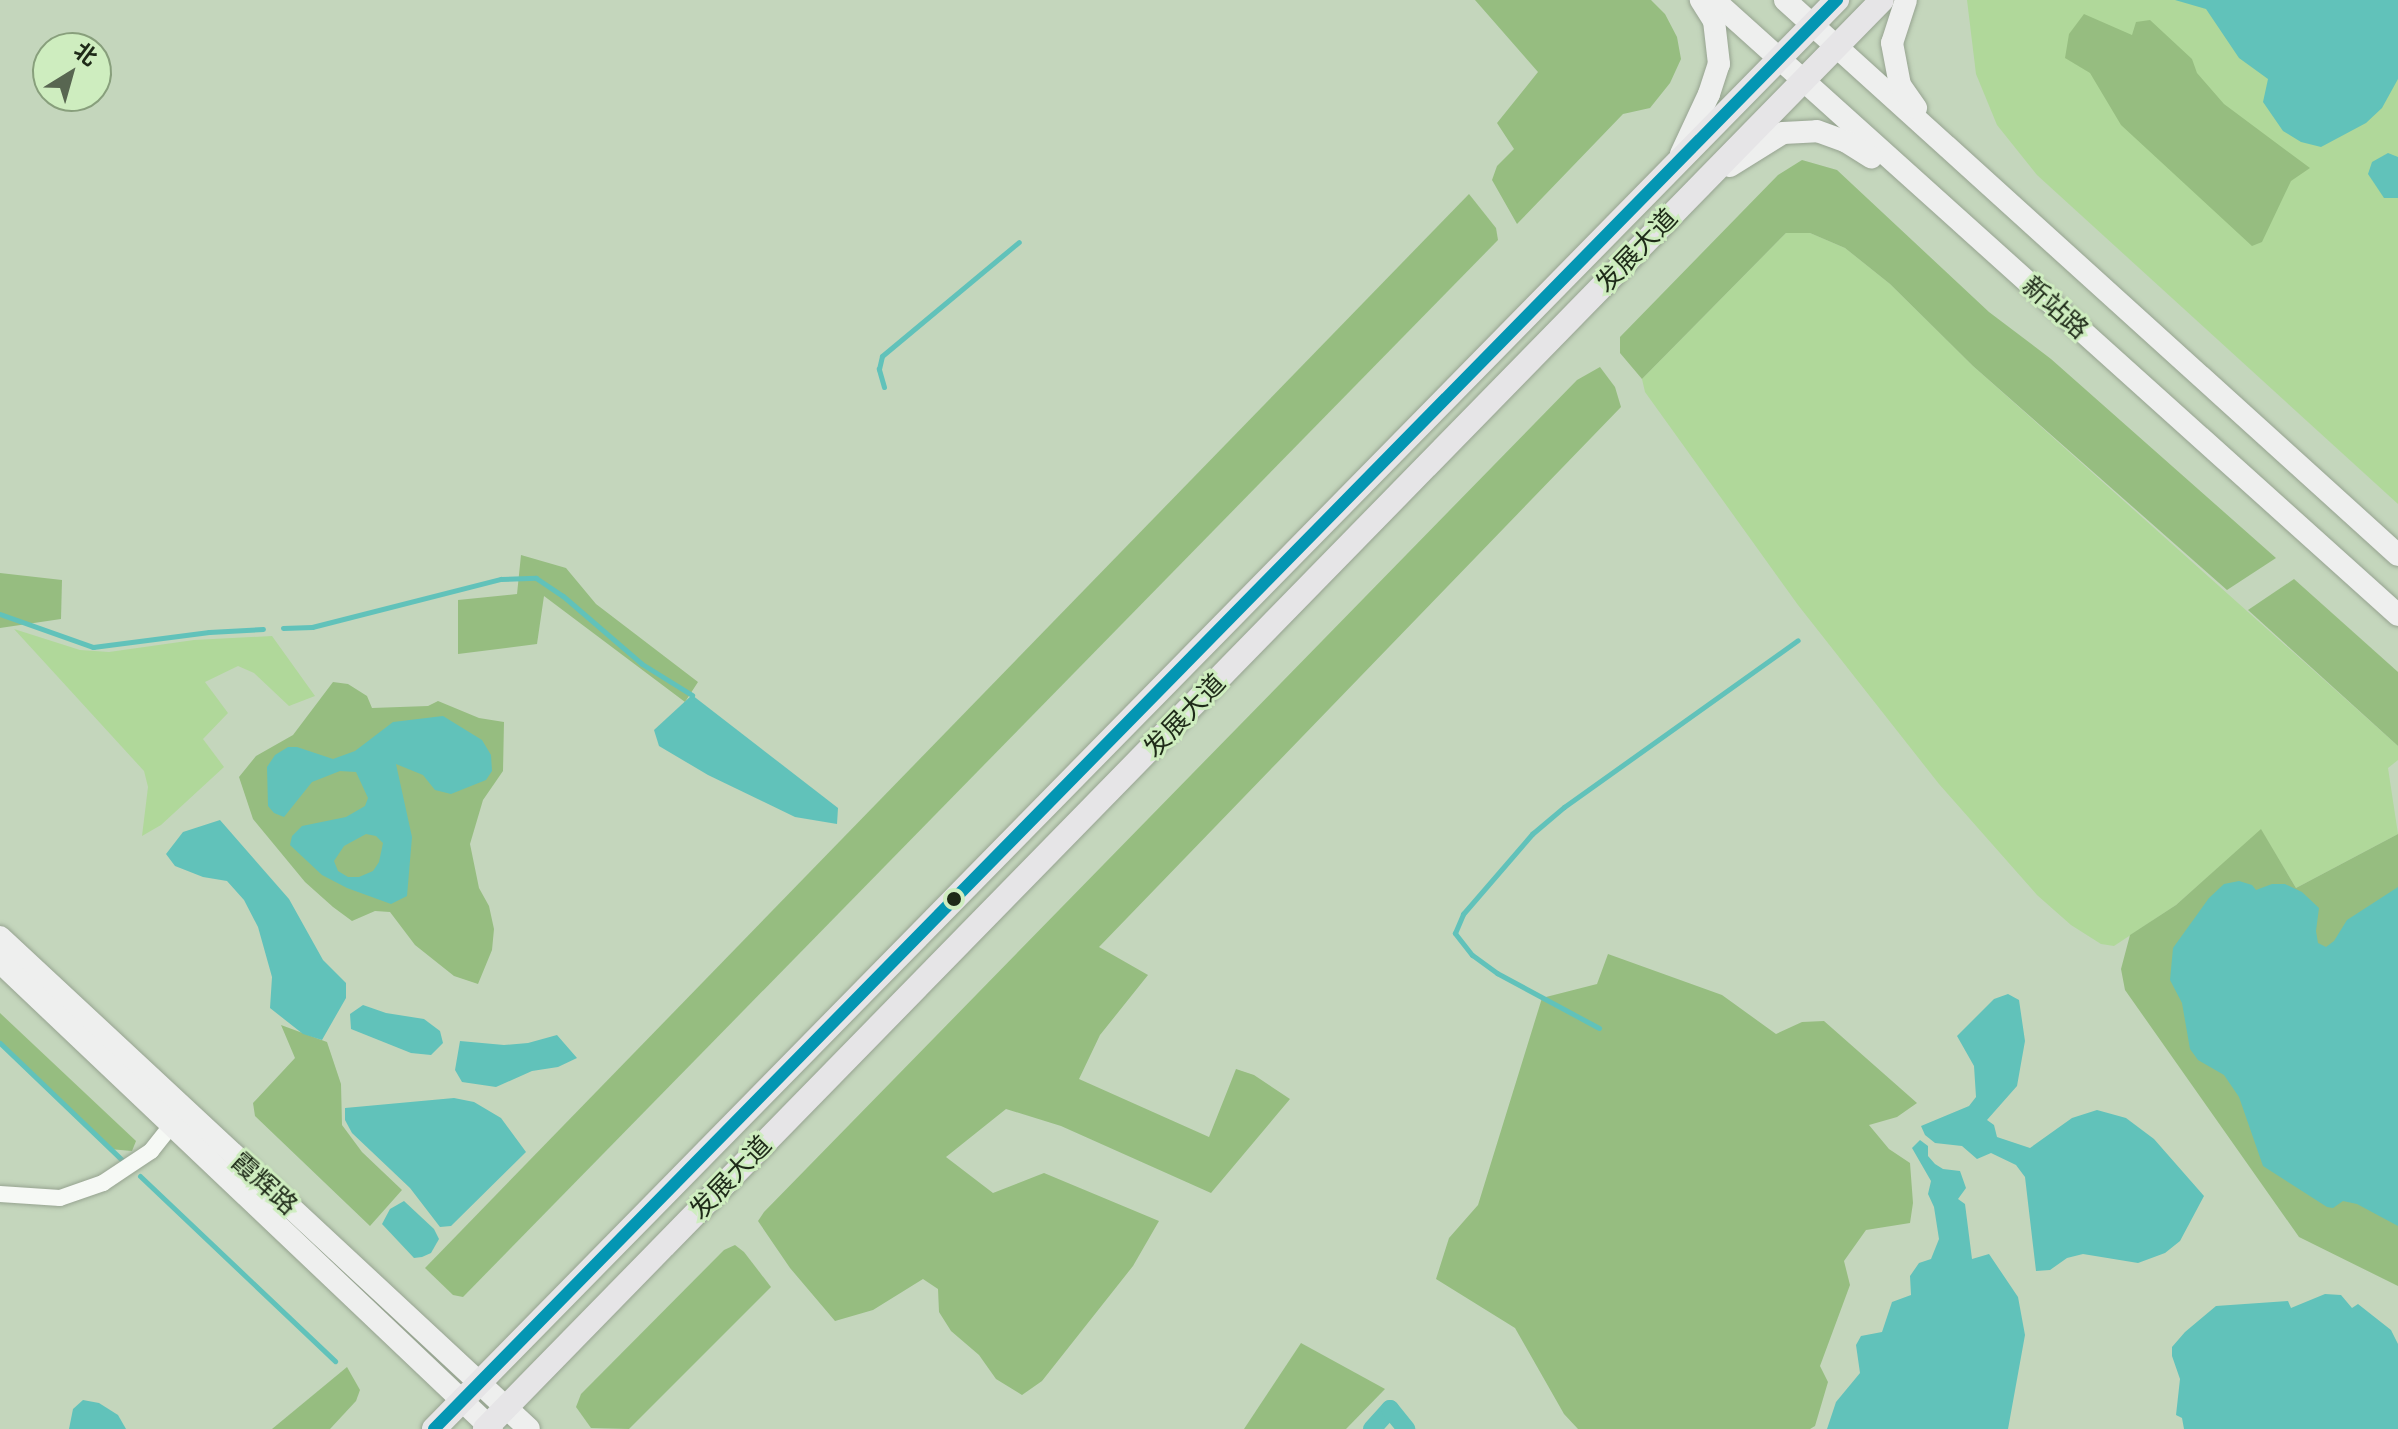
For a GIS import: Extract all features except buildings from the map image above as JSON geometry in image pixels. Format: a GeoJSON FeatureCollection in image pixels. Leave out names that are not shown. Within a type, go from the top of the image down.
{"type":"FeatureCollection","features":[{"type":"Feature","properties":{"kind":"main road","name":"发展大道"},"geometry":{"type":"LineString","coordinates":[[434,1429],[1837,0]]}},
{"type":"Feature","properties":{"kind":"main road","name":"发展大道"},"geometry":{"type":"LineString","coordinates":[[489,1428],[1882,0]]}},
{"type":"Feature","properties":{"kind":"street"},"geometry":{"type":"LineString","coordinates":[[1676,163],[1709,94],[1719,64],[1714,21],[1701,0]]}},
{"type":"Feature","properties":{"kind":"street","name":"新站路"},"geometry":{"type":"LineString","coordinates":[[1714,0],[2398,615]]}},
{"type":"Feature","properties":{"kind":"street","name":"新站路"},"geometry":{"type":"LineString","coordinates":[[1785,0],[2398,555]]}},
{"type":"Feature","properties":{"kind":"street"},"geometry":{"type":"LineString","coordinates":[[1906,0],[1892,43],[1900,85],[1918,110],[1968,165]]}},
{"type":"Feature","properties":{"kind":"street"},"geometry":{"type":"LineString","coordinates":[[1699,187],[1753,149],[1783,133],[1817,131],[1845,141],[1928,194]]}},
{"type":"Feature","properties":{"kind":"street","name":"霞辉路"},"geometry":{"type":"LineString","coordinates":[[0,937],[489,1428]]}},
{"type":"Feature","properties":{"kind":"street","name":"霞辉路"},"geometry":{"type":"LineString","coordinates":[[0,962],[529,1429]]}},
{"type":"Feature","properties":{"kind":"street"},"geometry":{"type":"LineString","coordinates":[[0,1194],[60,1198],[103,1183],[151,1151],[177,1118]]}},
{"type":"Feature","properties":{"kind":"green space"},"geometry":{"type":"Polygon","coordinates":[[[1475,0],[1651,0],[1665,14],[1677,37],[1681,59],[1670,83],[1650,108],[1623,114],[1517,224],[1492,180],[1497,166],[1514,149],[1497,123],[1538,72],[1475,0]]]}},
{"type":"Feature","properties":{"kind":"green space"},"geometry":{"type":"Polygon","coordinates":[[[1967,0],[2398,0],[2398,504],[2037,175],[1997,125],[1976,74],[1967,0]]]}},
{"type":"Feature","properties":{"kind":"green space"},"geometry":{"type":"Polygon","coordinates":[[[2084,14],[2132,35],[2136,22],[2150,20],[2192,59],[2197,73],[2224,104],[2310,168],[2291,181],[2262,242],[2252,246],[2121,125],[2090,73],[2065,58],[2069,34],[2084,14]]]}},
{"type":"Feature","properties":{"kind":"green space"},"geometry":{"type":"Polygon","coordinates":[[[1802,160],[1837,170],[1989,312],[2051,359],[2276,558],[2227,590],[1973,366],[1890,284],[1845,248],[1810,233],[1786,233],[1642,379],[1620,353],[1620,337],[1778,175],[1802,160]]]}},
{"type":"Feature","properties":{"kind":"green space"},"geometry":{"type":"Polygon","coordinates":[[[1469,194],[1496,228],[1498,240],[463,1297],[453,1295],[425,1268],[1469,194]]]}},
{"type":"Feature","properties":{"kind":"green space"},"geometry":{"type":"Polygon","coordinates":[[[1786,233],[1810,233],[1845,248],[1890,284],[1973,366],[2398,746],[2398,760],[2388,768],[2398,834],[2296,888],[2261,830],[2176,905],[2114,946],[2101,944],[2071,925],[2037,895],[1939,784],[1798,605],[1645,392],[1642,379],[1786,233]]]}},
{"type":"Feature","properties":{"kind":"green space"},"geometry":{"type":"Polygon","coordinates":[[[1600,367],[1615,387],[1621,407],[1099,947],[1148,975],[1100,1035],[1079,1079],[1209,1137],[1236,1069],[1254,1075],[1290,1099],[1211,1193],[1061,1126],[1006,1109],[946,1157],[993,1193],[1044,1173],[1159,1221],[1133,1266],[1042,1381],[1022,1395],[996,1379],[979,1355],[951,1331],[939,1312],[938,1289],[923,1279],[873,1310],[835,1321],[790,1268],[758,1221],[764,1212],[1577,380],[1600,367]]]}},
{"type":"Feature","properties":{"kind":"green space"},"geometry":{"type":"Polygon","coordinates":[[[521,555],[566,568],[596,604],[698,682],[685,702],[544,596],[537,644],[458,654],[458,600],[517,594],[521,555]]]}},
{"type":"Feature","properties":{"kind":"green space"},"geometry":{"type":"Polygon","coordinates":[[[0,573],[62,580],[61,619],[0,628],[0,573]]]}},
{"type":"Feature","properties":{"kind":"green space"},"geometry":{"type":"Polygon","coordinates":[[[2294,579],[2398,672],[2398,746],[2248,610],[2294,579]]]}},
{"type":"Feature","properties":{"kind":"green space"},"geometry":{"type":"Polygon","coordinates":[[[14,629],[80,650],[109,652],[194,640],[272,636],[315,696],[289,706],[254,673],[238,666],[205,682],[228,713],[203,739],[224,767],[161,825],[142,836],[148,787],[144,771],[14,629]]]}},
{"type":"Feature","properties":{"kind":"green space"},"geometry":{"type":"Polygon","coordinates":[[[333,682],[348,684],[367,696],[372,708],[428,706],[438,701],[479,718],[504,722],[503,771],[483,800],[470,844],[479,888],[489,906],[494,929],[492,950],[478,984],[454,976],[415,945],[390,912],[375,911],[352,921],[305,882],[253,819],[239,777],[256,756],[293,735],[333,682]]]}},
{"type":"Feature","properties":{"kind":"green space"},"geometry":{"type":"Polygon","coordinates":[[[2261,829],[2296,888],[2398,834],[2398,1286],[2299,1237],[2125,990],[2121,969],[2130,935],[2176,905],[2261,829]]]}},
{"type":"Feature","properties":{"kind":"green space"},"geometry":{"type":"Polygon","coordinates":[[[1608,954],[1722,995],[1776,1034],[1802,1022],[1824,1021],[1917,1103],[1897,1117],[1869,1125],[1889,1149],[1910,1163],[1913,1203],[1910,1223],[1866,1230],[1844,1261],[1850,1285],[1820,1366],[1828,1382],[1815,1426],[1810,1429],[1578,1429],[1564,1414],[1515,1328],[1436,1279],[1449,1238],[1478,1205],[1542,998],[1597,984],[1608,954]]]}},
{"type":"Feature","properties":{"kind":"green space"},"geometry":{"type":"Polygon","coordinates":[[[0,1013],[136,1141],[132,1151],[109,1149],[0,1044],[0,1013]]]}},
{"type":"Feature","properties":{"kind":"green space"},"geometry":{"type":"Polygon","coordinates":[[[281,1025],[327,1042],[341,1084],[342,1125],[362,1152],[402,1190],[370,1226],[255,1116],[253,1103],[295,1058],[281,1025]]]}},
{"type":"Feature","properties":{"kind":"green space"},"geometry":{"type":"Polygon","coordinates":[[[735,1245],[771,1287],[629,1429],[591,1428],[576,1407],[581,1394],[724,1250],[735,1245]]]}},
{"type":"Feature","properties":{"kind":"green space"},"geometry":{"type":"Polygon","coordinates":[[[1301,1343],[1385,1389],[1346,1429],[1244,1429],[1301,1343]]]}},
{"type":"Feature","properties":{"kind":"green space"},"geometry":{"type":"Polygon","coordinates":[[[347,1367],[360,1390],[356,1401],[330,1429],[272,1429],[347,1367]]]}},
{"type":"Feature","properties":{"kind":"water"},"geometry":{"type":"Polygon","coordinates":[[[2175,0],[2398,0],[2398,79],[2382,108],[2366,123],[2321,147],[2301,142],[2283,131],[2263,102],[2268,79],[2239,58],[2206,9],[2175,0]]]}},
{"type":"Feature","properties":{"kind":"water"},"geometry":{"type":"Polygon","coordinates":[[[2388,153],[2398,157],[2398,198],[2384,198],[2368,174],[2372,162],[2388,153]]]}},
{"type":"Feature","properties":{"kind":"water"},"geometry":{"type":"Polygon","coordinates":[[[692,695],[838,808],[837,824],[795,817],[708,775],[659,746],[654,730],[692,695]]]}},
{"type":"Feature","properties":{"kind":"water"},"geometry":{"type":"Polygon","coordinates":[[[443,716],[482,740],[491,755],[492,771],[486,780],[451,794],[435,790],[423,775],[396,764],[412,837],[407,896],[391,904],[322,875],[290,845],[292,836],[302,826],[346,817],[365,806],[368,798],[356,772],[340,771],[312,782],[284,817],[268,806],[267,767],[275,755],[288,747],[333,759],[355,751],[393,722],[443,716]],[[366,834],[344,846],[334,861],[338,871],[348,877],[359,877],[373,871],[379,862],[383,843],[376,836],[366,834]]]}},
{"type":"Feature","properties":{"kind":"water"},"geometry":{"type":"Polygon","coordinates":[[[220,820],[289,899],[323,960],[346,983],[346,998],[322,1040],[303,1034],[270,1008],[272,977],[258,927],[244,900],[227,881],[203,877],[175,866],[166,854],[183,832],[220,820]]]}},
{"type":"Feature","properties":{"kind":"water"},"geometry":{"type":"Polygon","coordinates":[[[2239,881],[2252,885],[2256,890],[2272,884],[2285,884],[2302,892],[2319,908],[2318,943],[2326,947],[2334,941],[2347,920],[2398,887],[2398,1226],[2357,1204],[2343,1201],[2333,1208],[2327,1207],[2263,1166],[2239,1097],[2224,1075],[2198,1060],[2190,1049],[2182,1003],[2170,980],[2173,948],[2209,898],[2224,884],[2239,881]]]}},
{"type":"Feature","properties":{"kind":"water"},"geometry":{"type":"Polygon","coordinates":[[[2008,994],[2019,1000],[2025,1041],[2017,1086],[1987,1120],[1994,1125],[1997,1137],[2030,1148],[2072,1118],[2097,1110],[2126,1118],[2154,1139],[2204,1196],[2180,1241],[2165,1253],[2138,1263],[2083,1254],[2067,1258],[2050,1270],[2036,1271],[2025,1177],[2016,1165],[1991,1153],[1977,1159],[1962,1146],[1935,1143],[1925,1135],[1921,1126],[1969,1106],[1976,1097],[1974,1066],[1957,1036],[1994,999],[2008,994]]]}},
{"type":"Feature","properties":{"kind":"water"},"geometry":{"type":"Polygon","coordinates":[[[363,1005],[386,1013],[424,1019],[440,1031],[443,1043],[431,1055],[411,1053],[351,1029],[350,1014],[363,1005]]]}},
{"type":"Feature","properties":{"kind":"water"},"geometry":{"type":"Polygon","coordinates":[[[557,1035],[577,1058],[558,1067],[532,1071],[496,1087],[462,1082],[455,1070],[460,1041],[504,1045],[528,1043],[557,1035]]]}},
{"type":"Feature","properties":{"kind":"water"},"geometry":{"type":"Polygon","coordinates":[[[454,1098],[474,1102],[501,1118],[526,1152],[451,1226],[440,1227],[410,1188],[352,1133],[345,1120],[345,1108],[454,1098]]]}},
{"type":"Feature","properties":{"kind":"water"},"geometry":{"type":"Polygon","coordinates":[[[1920,1140],[1928,1146],[1928,1156],[1935,1164],[1943,1169],[1960,1171],[1966,1188],[1958,1199],[1965,1204],[1972,1259],[1989,1254],[2018,1297],[2025,1335],[2008,1429],[1827,1429],[1836,1402],[1860,1373],[1856,1345],[1861,1336],[1882,1332],[1892,1302],[1911,1295],[1910,1276],[1919,1263],[1931,1259],[1939,1239],[1934,1207],[1928,1194],[1931,1181],[1912,1148],[1920,1140]]]}},
{"type":"Feature","properties":{"kind":"water"},"geometry":{"type":"Polygon","coordinates":[[[404,1201],[434,1229],[439,1239],[431,1253],[422,1257],[414,1258],[382,1224],[390,1209],[404,1201]]]}},
{"type":"Feature","properties":{"kind":"water"},"geometry":{"type":"Polygon","coordinates":[[[2325,1294],[2341,1295],[2352,1308],[2358,1304],[2391,1330],[2398,1344],[2398,1429],[2184,1429],[2182,1418],[2176,1415],[2180,1379],[2172,1347],[2185,1332],[2216,1306],[2288,1301],[2291,1308],[2325,1294]]]}},
{"type":"Feature","properties":{"kind":"water"},"geometry":{"type":"Polygon","coordinates":[[[83,1400],[99,1403],[118,1415],[126,1429],[69,1429],[73,1409],[83,1400]]]}},
{"type":"Feature","properties":{"kind":"waterway"},"geometry":{"type":"LineString","coordinates":[[884,387],[879,369],[882,356],[1019,242]]}},
{"type":"Feature","properties":{"kind":"waterway"},"geometry":{"type":"LineString","coordinates":[[283,628],[312,627],[501,579],[536,578],[563,596],[642,664],[692,695]]}},
{"type":"Feature","properties":{"kind":"waterway"},"geometry":{"type":"LineString","coordinates":[[0,614],[93,647],[209,632],[263,629]]}},
{"type":"Feature","properties":{"kind":"waterway"},"geometry":{"type":"LineString","coordinates":[[1599,1028],[1497,973],[1472,955],[1455,933],[1463,914],[1532,834],[1564,807],[1798,640]]}},
{"type":"Feature","properties":{"kind":"waterway"},"geometry":{"type":"LineString","coordinates":[[0,1043],[123,1161]]}},
{"type":"Feature","properties":{"kind":"waterway"},"geometry":{"type":"LineString","coordinates":[[140,1176],[335,1361]]}},
{"type":"Feature","properties":{"kind":"waterway"},"geometry":{"type":"LineString","coordinates":[[1372,1429],[1390,1409],[1406,1429]]}},
{"type":"Feature","properties":{"kind":"transit line"},"geometry":{"type":"LineString","coordinates":[[434,1429],[1837,0]]}}]}
